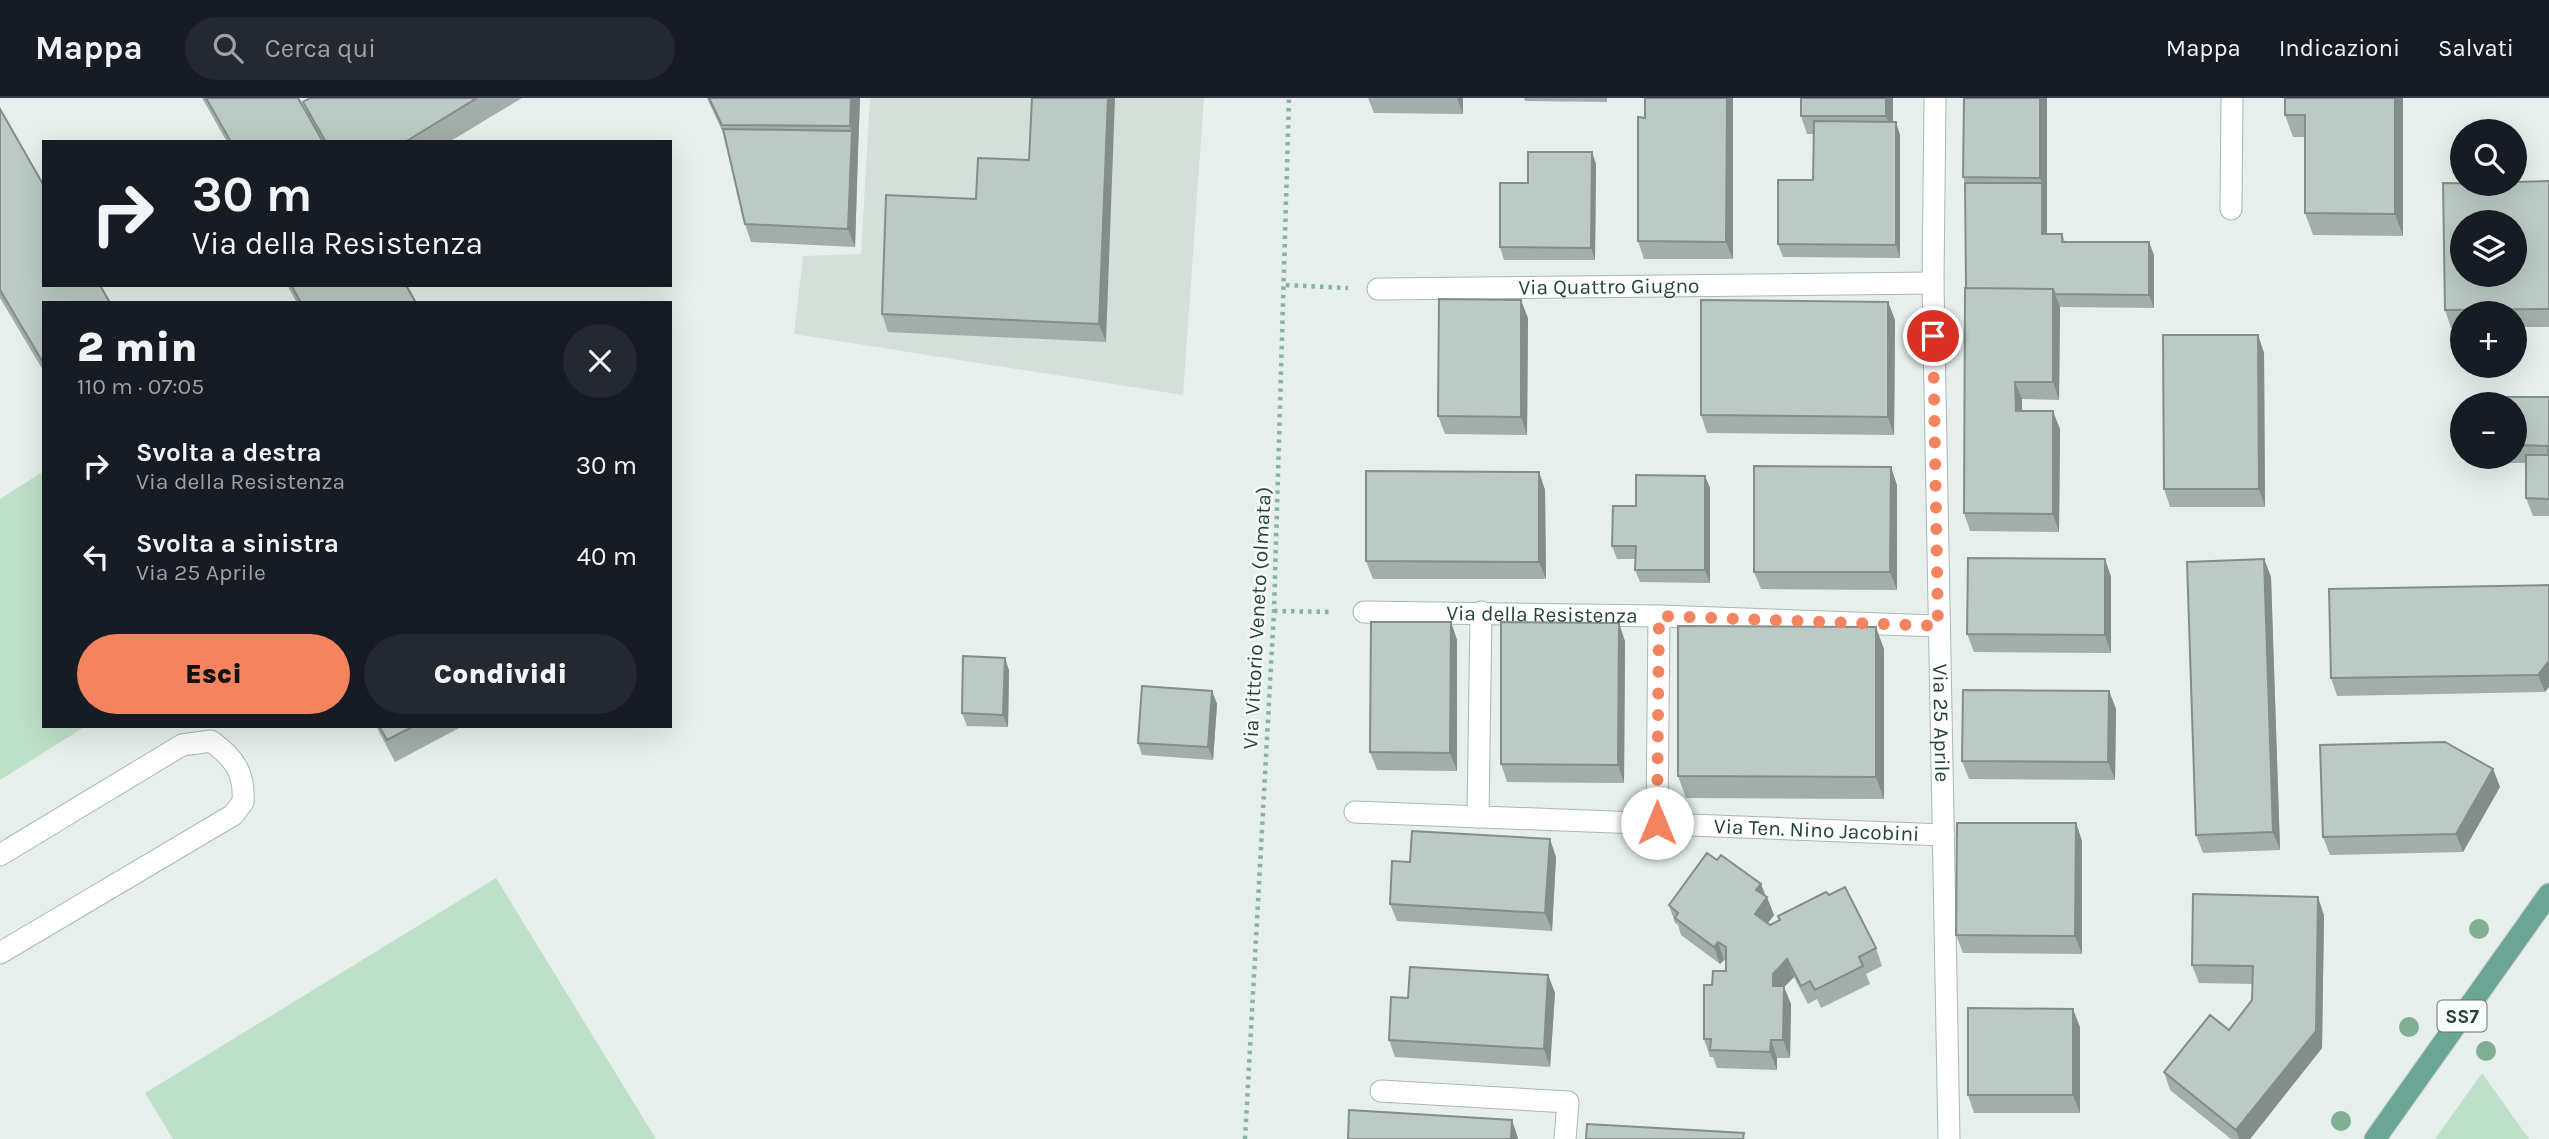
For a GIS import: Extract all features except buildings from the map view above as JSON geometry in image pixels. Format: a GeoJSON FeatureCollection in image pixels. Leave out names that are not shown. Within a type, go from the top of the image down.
{"type":"FeatureCollection","features":[{"type":"Feature","properties":{"kind":"main road","name":"SS7"},"geometry":{"type":"LineString","coordinates":[[2375,1139],[2549,894]]}},
{"type":"Feature","properties":{"kind":"street","name":"Via 25 Aprile"},"geometry":{"type":"LineString","coordinates":[[1935,98],[1933,283],[1949,1139]]}},
{"type":"Feature","properties":{"kind":"street"},"geometry":{"type":"LineString","coordinates":[[2231,209],[2232,98]]}},
{"type":"Feature","properties":{"kind":"street","name":"Via Quattro Giugno"},"geometry":{"type":"LineString","coordinates":[[1378,289],[1933,283]]}},
{"type":"Feature","properties":{"kind":"street","name":"Via della Resistenza"},"geometry":{"type":"LineString","coordinates":[[1364,612],[1659,616],[1938,626]]}},
{"type":"Feature","properties":{"kind":"street"},"geometry":{"type":"LineString","coordinates":[[1478,817],[1482,612]]}},
{"type":"Feature","properties":{"kind":"street"},"geometry":{"type":"LineString","coordinates":[[1657,823],[1659,616]]}},
{"type":"Feature","properties":{"kind":"street"},"geometry":{"type":"LineString","coordinates":[[0,855],[182,745],[211,741],[232,757],[238,766],[243,802],[233,815],[0,953]]}},
{"type":"Feature","properties":{"kind":"street","name":"Via Ten. Nino Jacobini"},"geometry":{"type":"LineString","coordinates":[[1355,812],[1944,835]]}},
{"type":"Feature","properties":{"kind":"street"},"geometry":{"type":"LineString","coordinates":[[1381,1091],[1568,1102],[1565,1139]]}},
{"type":"Feature","properties":{"kind":"path","name":"Via Vittorio Veneto (olmata)"},"geometry":{"type":"LineString","coordinates":[[1245,1139],[1274,611],[1286,285],[1289,98]]}},
{"type":"Feature","properties":{"kind":"path"},"geometry":{"type":"LineString","coordinates":[[1286,285],[1378,289]]}},
{"type":"Feature","properties":{"kind":"path"},"geometry":{"type":"LineString","coordinates":[[1274,611],[1364,612]]}},
{"type":"Feature","properties":{"kind":"shaded area"},"geometry":{"type":"Polygon","coordinates":[[[870,98],[1204,98],[1183,395],[794,334],[803,256],[861,254],[870,98]]]}},
{"type":"Feature","properties":{"kind":"green space"},"geometry":{"type":"Polygon","coordinates":[[[42,472],[42,728],[83,728],[0,780],[0,499],[42,472]]]}},
{"type":"Feature","properties":{"kind":"green space"},"geometry":{"type":"Polygon","coordinates":[[[496,878],[656,1139],[173,1139],[145,1093],[496,878]]]}},
{"type":"Feature","properties":{"kind":"green space"},"geometry":{"type":"Polygon","coordinates":[[[2482,1073],[2529,1139],[2435,1139],[2482,1073]]]}},
{"type":"Feature","properties":{"kind":"route"},"geometry":{"type":"LineString","coordinates":[[1657,823],[1659,616],[1938,626],[1933,336]]}}]}
